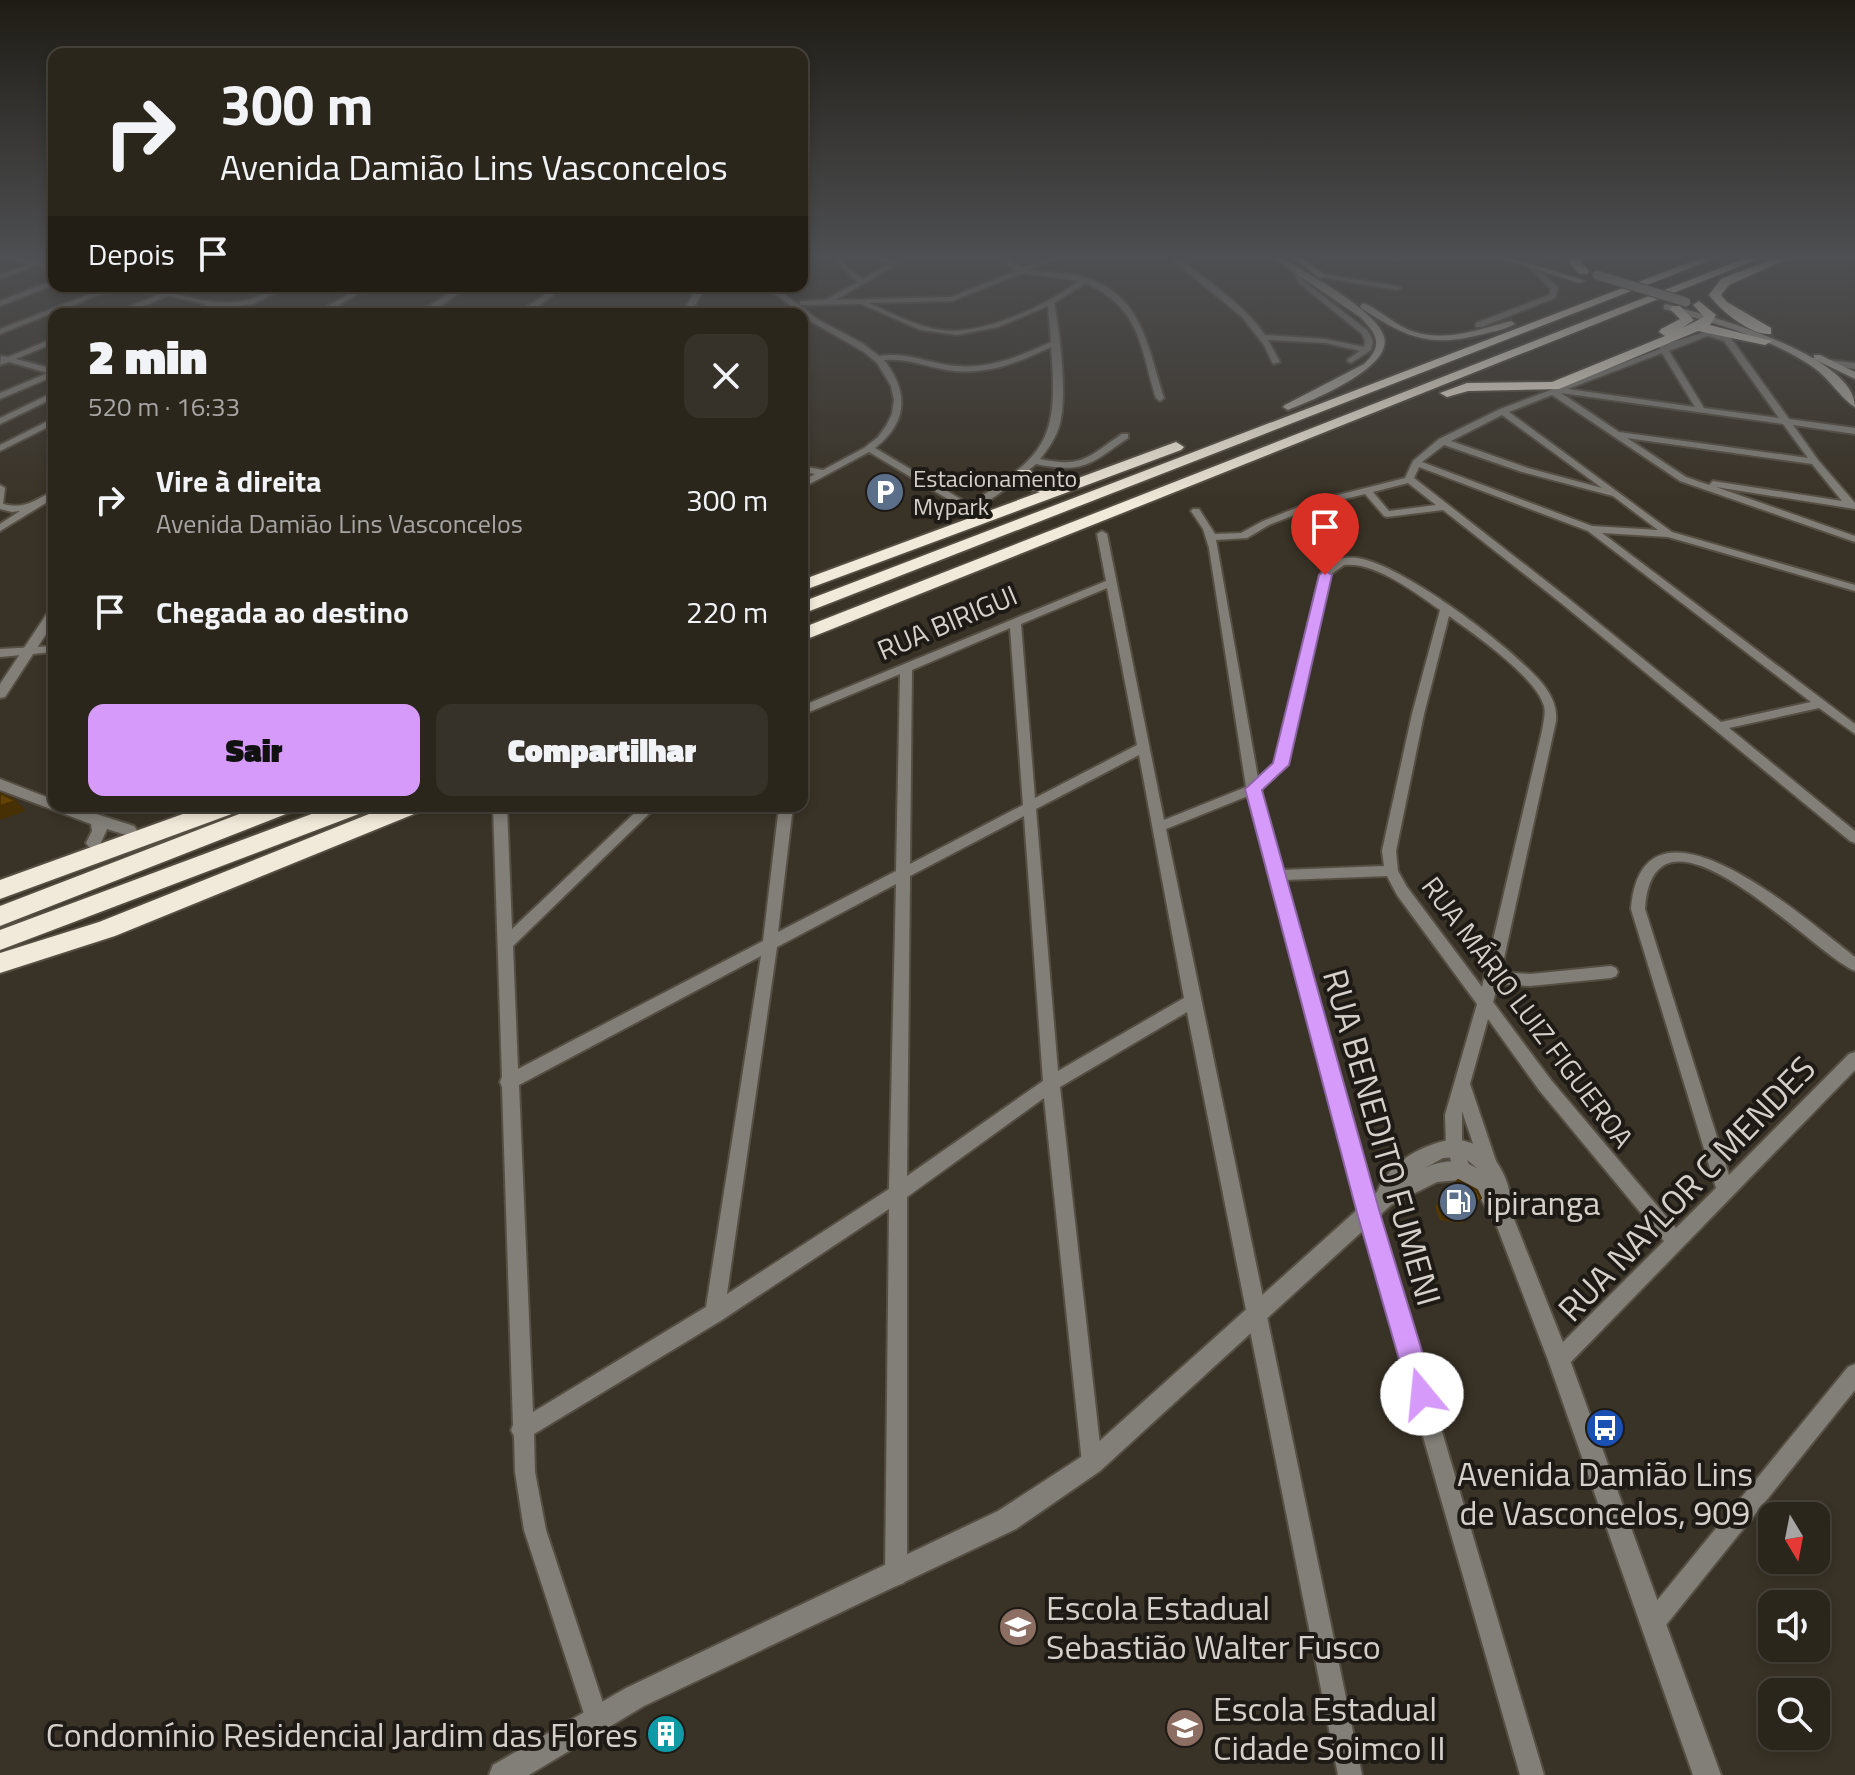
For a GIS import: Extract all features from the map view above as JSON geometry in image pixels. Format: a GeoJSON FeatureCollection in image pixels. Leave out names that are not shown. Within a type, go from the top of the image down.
{"type":"FeatureCollection","features":[{"type":"Feature","properties":{"kind":"highway"},"geometry":{"type":"LineString","coordinates":[[808,584],[1471,339]]}},
{"type":"Feature","properties":{"kind":"highway"},"geometry":{"type":"LineString","coordinates":[[808,606],[1500,339]]}},
{"type":"Feature","properties":{"kind":"highway"},"geometry":{"type":"LineString","coordinates":[[808,618],[1525,339]]}},
{"type":"Feature","properties":{"kind":"highway"},"geometry":{"type":"LineString","coordinates":[[808,633],[1552,339]]}},
{"type":"Feature","properties":{"kind":"highway"},"geometry":{"type":"LineString","coordinates":[[1527,349],[1512,360],[1515,370],[1535,377],[1555,375],[1646,339]]}},
{"type":"Feature","properties":{"kind":"highway"},"geometry":{"type":"LineString","coordinates":[[808,648],[996,572],[1102,534],[1454,390],[1486,386],[1554,386],[1671,339]]}},
{"type":"Feature","properties":{"kind":"highway"},"geometry":{"type":"LineString","coordinates":[[1024,473],[1034,486],[1048,489]]}},
{"type":"Feature","properties":{"kind":"highway"},"geometry":{"type":"LineString","coordinates":[[808,575],[970,509],[1097,475]]}},
{"type":"Feature","properties":{"kind":"highway"},"geometry":{"type":"LineString","coordinates":[[1078,527],[1139,512],[1230,481]]}},
{"type":"Feature","properties":{"kind":"highway"},"geometry":{"type":"LineString","coordinates":[[0,878],[96,833],[129,830],[186,812]]}},
{"type":"Feature","properties":{"kind":"highway"},"geometry":{"type":"LineString","coordinates":[[0,890],[213,812]]}},
{"type":"Feature","properties":{"kind":"highway"},"geometry":{"type":"LineString","coordinates":[[0,916],[268,812]]}},
{"type":"Feature","properties":{"kind":"highway"},"geometry":{"type":"LineString","coordinates":[[0,933],[309,812]]}},
{"type":"Feature","properties":{"kind":"highway"},"geometry":{"type":"LineString","coordinates":[[0,940],[340,812]]}},
{"type":"Feature","properties":{"kind":"highway"},"geometry":{"type":"LineString","coordinates":[[0,960],[364,812]]}},
{"type":"Feature","properties":{"kind":"highway"},"geometry":{"type":"LineString","coordinates":[[0,960],[77,939],[396,812]]}},
{"type":"Feature","properties":{"kind":"main road"},"geometry":{"type":"LineString","coordinates":[[1288,407],[1367,365],[1380,351],[1381,339]]}},
{"type":"Feature","properties":{"kind":"main road"},"geometry":{"type":"LineString","coordinates":[[1772,339],[1831,376],[1855,404]]}},
{"type":"Feature","properties":{"kind":"main road"},"geometry":{"type":"LineString","coordinates":[[1774,339],[1855,376]]}},
{"type":"Feature","properties":{"kind":"street"},"geometry":{"type":"LineString","coordinates":[[808,481],[870,449],[890,425],[897,408],[899,391],[888,368],[849,339]]}},
{"type":"Feature","properties":{"kind":"street"},"geometry":{"type":"LineString","coordinates":[[870,449],[970,509],[1024,473],[1037,461],[1054,435],[1058,420],[1054,339]]}},
{"type":"Feature","properties":{"kind":"street"},"geometry":{"type":"LineString","coordinates":[[1143,339],[1160,398]]}},
{"type":"Feature","properties":{"kind":"street"},"geometry":{"type":"LineString","coordinates":[[1265,339],[1276,362]]}},
{"type":"Feature","properties":{"kind":"street"},"geometry":{"type":"LineString","coordinates":[[1292,339],[1326,341],[1367,350]]}},
{"type":"Feature","properties":{"kind":"street"},"geometry":{"type":"LineString","coordinates":[[1351,361],[1367,350],[1367,339]]}},
{"type":"Feature","properties":{"kind":"street"},"geometry":{"type":"LineString","coordinates":[[1409,480],[1416,463],[1442,441],[1503,411],[1558,392],[1680,339]]}},
{"type":"Feature","properties":{"kind":"street"},"geometry":{"type":"LineString","coordinates":[[1727,339],[1815,462],[1853,506]]}},
{"type":"Feature","properties":{"kind":"street"},"geometry":{"type":"LineString","coordinates":[[3,360],[48,342]]}},
{"type":"Feature","properties":{"kind":"street"},"geometry":{"type":"LineString","coordinates":[[863,348],[967,370],[988,368],[1022,358],[1054,343]]}},
{"type":"Feature","properties":{"kind":"street"},"geometry":{"type":"LineString","coordinates":[[1663,348],[1701,410]]}},
{"type":"Feature","properties":{"kind":"street"},"geometry":{"type":"LineString","coordinates":[[878,359],[893,356]]}},
{"type":"Feature","properties":{"kind":"street"},"geometry":{"type":"LineString","coordinates":[[1022,358],[1042,356],[1056,359]]}},
{"type":"Feature","properties":{"kind":"street"},"geometry":{"type":"LineString","coordinates":[[3,360],[48,371]]}},
{"type":"Feature","properties":{"kind":"street"},"geometry":{"type":"LineString","coordinates":[[888,368],[919,362]]}},
{"type":"Feature","properties":{"kind":"street"},"geometry":{"type":"LineString","coordinates":[[1829,363],[1855,366]]}},
{"type":"Feature","properties":{"kind":"street"},"geometry":{"type":"LineString","coordinates":[[0,396],[48,376]]}},
{"type":"Feature","properties":{"kind":"street"},"geometry":{"type":"LineString","coordinates":[[1558,392],[1855,431]]}},
{"type":"Feature","properties":{"kind":"street"},"geometry":{"type":"LineString","coordinates":[[1558,392],[1687,480],[1762,509],[1855,539]]}},
{"type":"Feature","properties":{"kind":"street"},"geometry":{"type":"LineString","coordinates":[[0,421],[48,398]]}},
{"type":"Feature","properties":{"kind":"street"},"geometry":{"type":"LineString","coordinates":[[32,406],[48,407]]}},
{"type":"Feature","properties":{"kind":"street"},"geometry":{"type":"LineString","coordinates":[[1503,411],[1669,534]]}},
{"type":"Feature","properties":{"kind":"street"},"geometry":{"type":"LineString","coordinates":[[0,448],[48,424]]}},
{"type":"Feature","properties":{"kind":"street"},"geometry":{"type":"LineString","coordinates":[[1616,434],[1815,462]]}},
{"type":"Feature","properties":{"kind":"street"},"geometry":{"type":"LineString","coordinates":[[1037,461],[1068,468],[1084,466],[1125,436]]}},
{"type":"Feature","properties":{"kind":"street"},"geometry":{"type":"LineString","coordinates":[[1442,441],[1537,474],[1619,496]]}},
{"type":"Feature","properties":{"kind":"street"},"geometry":{"type":"LineString","coordinates":[[1416,463],[1591,529],[1855,730]]}},
{"type":"Feature","properties":{"kind":"street"},"geometry":{"type":"LineString","coordinates":[[808,470],[822,472]]}},
{"type":"Feature","properties":{"kind":"street"},"geometry":{"type":"LineString","coordinates":[[1211,537],[1240,537],[1285,514],[1366,489],[1409,480]]}},
{"type":"Feature","properties":{"kind":"street"},"geometry":{"type":"LineString","coordinates":[[1409,480],[1721,726],[1855,838]]}},
{"type":"Feature","properties":{"kind":"street"},"geometry":{"type":"LineString","coordinates":[[1687,480],[1853,506]]}},
{"type":"Feature","properties":{"kind":"street"},"geometry":{"type":"LineString","coordinates":[[0,488],[0,504],[12,509],[33,506]]}},
{"type":"Feature","properties":{"kind":"street"},"geometry":{"type":"LineString","coordinates":[[1366,489],[1387,514],[1443,507]]}},
{"type":"Feature","properties":{"kind":"street"},"geometry":{"type":"LineString","coordinates":[[1759,491],[1754,501],[1762,509]]}},
{"type":"Feature","properties":{"kind":"street"},"geometry":{"type":"LineString","coordinates":[[0,528],[48,497]]}},
{"type":"Feature","properties":{"kind":"street","name":"RUA BENEDITO FUMENI"},"geometry":{"type":"LineString","coordinates":[[1196,511],[1211,537],[1253,789],[1376,1205],[1532,1775]]}},
{"type":"Feature","properties":{"kind":"street"},"geometry":{"type":"LineString","coordinates":[[1591,529],[1669,534],[1855,588]]}},
{"type":"Feature","properties":{"kind":"street"},"geometry":{"type":"LineString","coordinates":[[1102,534],[1350,1775]]}},
{"type":"Feature","properties":{"kind":"street"},"geometry":{"type":"LineString","coordinates":[[1161,826],[1253,789],[1281,765],[1325,575],[1330,567],[1353,561],[1374,565],[1446,608],[1536,684],[1551,708],[1539,778],[1492,977],[1453,1115],[1454,1146],[1462,1170],[1483,1184],[1504,1218],[1559,1360],[1706,1769]]}},
{"type":"Feature","properties":{"kind":"street","name":"RUA BIRIGUI"},"geometry":{"type":"LineString","coordinates":[[808,708],[1112,582]]}},
{"type":"Feature","properties":{"kind":"street","name":"RUA MÁRIO LUIZ FIGUEROA"},"geometry":{"type":"LineString","coordinates":[[1446,608],[1418,714],[1389,851],[1391,871],[1485,1006],[1545,1085],[1676,1242]]}},
{"type":"Feature","properties":{"kind":"street"},"geometry":{"type":"LineString","coordinates":[[0,694],[48,621]]}},
{"type":"Feature","properties":{"kind":"street"},"geometry":{"type":"LineString","coordinates":[[1015,621],[1051,1084],[1092,1463]]}},
{"type":"Feature","properties":{"kind":"street"},"geometry":{"type":"LineString","coordinates":[[0,653],[48,649]]}},
{"type":"Feature","properties":{"kind":"street"},"geometry":{"type":"LineString","coordinates":[[896,1575],[906,666]]}},
{"type":"Feature","properties":{"kind":"street"},"geometry":{"type":"LineString","coordinates":[[1721,726],[1821,704]]}},
{"type":"Feature","properties":{"kind":"street"},"geometry":{"type":"LineString","coordinates":[[508,1082],[1143,747]]}},
{"type":"Feature","properties":{"kind":"street"},"geometry":{"type":"LineString","coordinates":[[0,784],[48,804]]}},
{"type":"Feature","properties":{"kind":"street"},"geometry":{"type":"LineString","coordinates":[[80,812],[96,833]]}},
{"type":"Feature","properties":{"kind":"street"},"geometry":{"type":"LineString","coordinates":[[500,812],[521,1430],[535,1530],[596,1718]]}},
{"type":"Feature","properties":{"kind":"street"},"geometry":{"type":"LineString","coordinates":[[504,945],[644,812]]}},
{"type":"Feature","properties":{"kind":"street"},"geometry":{"type":"LineString","coordinates":[[715,1313],[770,942],[785,812]]}},
{"type":"Feature","properties":{"kind":"street"},"geometry":{"type":"LineString","coordinates":[[1725,1189],[1638,909],[1638,890],[1645,875],[1655,862],[1671,858],[1692,858],[1714,866],[1784,912],[1855,965]]}},
{"type":"Feature","properties":{"kind":"street"},"geometry":{"type":"LineString","coordinates":[[1277,875],[1391,871]]}},
{"type":"Feature","properties":{"kind":"street"},"geometry":{"type":"LineString","coordinates":[[1492,977],[1530,980],[1611,972]]}},
{"type":"Feature","properties":{"kind":"street"},"geometry":{"type":"LineString","coordinates":[[521,1430],[715,1313],[898,1193],[1051,1084],[1193,1001]]}},
{"type":"Feature","properties":{"kind":"street","name":"RUA NAYLOR C MENDES"},"geometry":{"type":"LineString","coordinates":[[1559,1360],[1855,1059]]}},
{"type":"Feature","properties":{"kind":"street"},"geometry":{"type":"LineString","coordinates":[[1461,1080],[1500,1193],[1504,1218]]}},
{"type":"Feature","properties":{"kind":"street"},"geometry":{"type":"LineString","coordinates":[[1376,1205],[1389,1184],[1423,1157],[1439,1149],[1454,1146],[1477,1154],[1488,1164]]}},
{"type":"Feature","properties":{"kind":"street"},"geometry":{"type":"LineString","coordinates":[[503,1775],[596,1718],[733,1649],[993,1529],[1092,1463],[1376,1205],[1435,1173],[1462,1170]]}},
{"type":"Feature","properties":{"kind":"street"},"geometry":{"type":"LineString","coordinates":[[1654,1622],[1855,1374]]}},
{"type":"Feature","properties":{"kind":"building"},"geometry":{"type":"Polygon","coordinates":[[[0,793],[16,801],[0,806],[0,793]]]}},
{"type":"Feature","properties":{"kind":"building","name":"ipiranga"},"geometry":{"type":"Polygon","coordinates":[[[1458,1180],[1477,1190],[1481,1198],[1465,1220],[1443,1218],[1438,1204],[1458,1180]]]}},
{"type":"Feature","properties":{"kind":"building","name":"Condomínio Residencial Jardim das Flores"},"geometry":{"type":"Polygon","coordinates":[[[668,1717],[674,1745],[661,1753],[654,1724],[668,1717]]]}},
{"type":"Feature","properties":{"kind":"place","name":"Estacionamento Mypark"},"geometry":{"type":"Point","coordinates":[885,492]}},
{"type":"Feature","properties":{"kind":"place","name":"ipiranga"},"geometry":{"type":"Point","coordinates":[1458,1202]}},
{"type":"Feature","properties":{"kind":"place","name":"Avenida Damião Lins de Vasconcelos, 909"},"geometry":{"type":"Point","coordinates":[1605,1428]}},
{"type":"Feature","properties":{"kind":"place","name":"Escola Estadual Sebastião Walter Fusco"},"geometry":{"type":"Point","coordinates":[1018,1627]}},
{"type":"Feature","properties":{"kind":"place","name":"Escola Estadual Cidade Soimco II"},"geometry":{"type":"Point","coordinates":[1185,1728]}},
{"type":"Feature","properties":{"kind":"place","name":"Condomínio Residencial Jardim das Flores"},"geometry":{"type":"Point","coordinates":[666,1734]}},
{"type":"Feature","properties":{"kind":"route"},"geometry":{"type":"LineString","coordinates":[[1325,575],[1281,765],[1253,789],[1368,1213],[1422,1394]]}}]}
